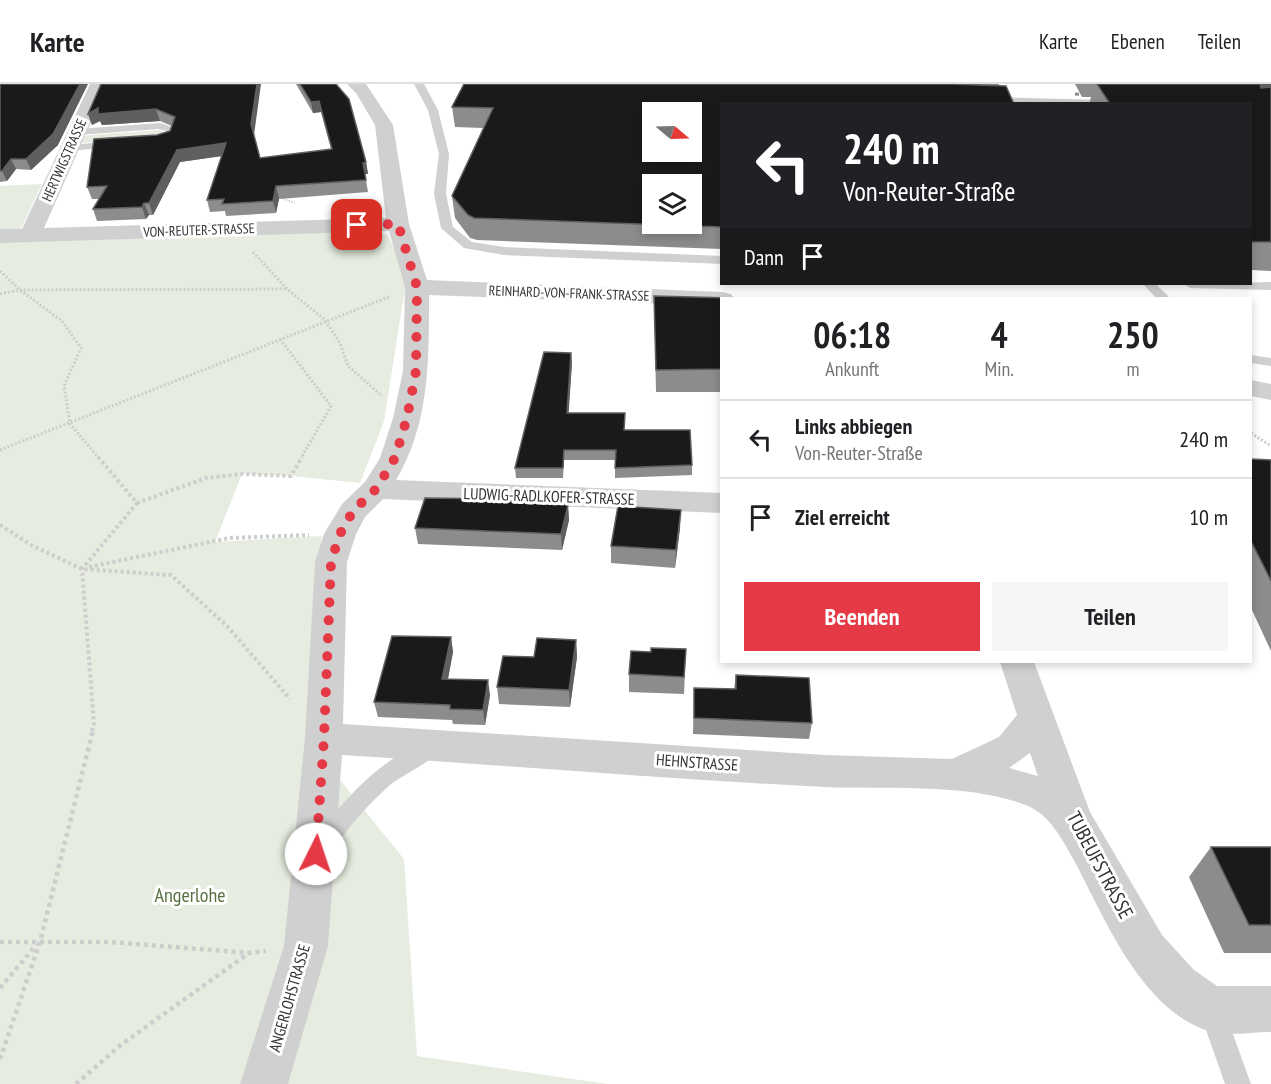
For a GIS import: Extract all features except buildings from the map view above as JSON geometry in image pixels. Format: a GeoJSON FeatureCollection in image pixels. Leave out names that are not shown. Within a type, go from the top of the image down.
{"type":"FeatureCollection","features":[{"type":"Feature","properties":{"kind":"street","name":"HERTWIGSTRASSE"},"geometry":{"type":"LineString","coordinates":[[30,235],[99,84]]}},
{"type":"Feature","properties":{"kind":"street","name":"ANGERLOHSTRASSE"},"geometry":{"type":"LineString","coordinates":[[264,1084],[306,946],[316,854],[324,738],[331,562],[340,534],[353,511],[376,489],[395,458],[407,418],[416,371],[417,287],[398,224],[384,125],[363,90],[356,84]]}},
{"type":"Feature","properties":{"kind":"street","name":"VON-REUTER-STRASSE"},"geometry":{"type":"LineString","coordinates":[[0,236],[398,224]]}},
{"type":"Feature","properties":{"kind":"street","name":"REINHARD-VON-FRANK-STRASSE"},"geometry":{"type":"LineString","coordinates":[[417,287],[720,299]]}},
{"type":"Feature","properties":{"kind":"street"},"geometry":{"type":"LineString","coordinates":[[1252,388],[1271,392]]}},
{"type":"Feature","properties":{"kind":"street","name":"LUDWIG-RADLKOFER-STRASSE"},"geometry":{"type":"LineString","coordinates":[[376,489],[720,503]]}},
{"type":"Feature","properties":{"kind":"street","name":"TUBEUFSTRASSE"},"geometry":{"type":"LineString","coordinates":[[1017,663],[1072,818],[1146,950],[1178,986],[1211,1009]]}},
{"type":"Feature","properties":{"kind":"street","name":"HEHNSTRASSE"},"geometry":{"type":"LineString","coordinates":[[953,775],[977,767],[1012,748],[1037,718]]}},
{"type":"Feature","properties":{"kind":"street","name":"HEHNSTRASSE"},"geometry":{"type":"LineString","coordinates":[[324,738],[825,771],[953,775],[997,781],[1043,794],[1072,818]]}},
{"type":"Feature","properties":{"kind":"street"},"geometry":{"type":"LineString","coordinates":[[1211,1009],[1271,1009]]}},
{"type":"Feature","properties":{"kind":"lane"},"geometry":{"type":"LineString","coordinates":[[419,84],[433,110],[444,154],[440,194],[447,228],[468,245],[504,251],[720,260]]}},
{"type":"Feature","properties":{"kind":"lane"},"geometry":{"type":"LineString","coordinates":[[978,99],[1048,102]]}},
{"type":"Feature","properties":{"kind":"lane"},"geometry":{"type":"LineString","coordinates":[[73,140],[160,126],[172,130],[171,135],[165,140],[148,141]]}},
{"type":"Feature","properties":{"kind":"lane"},"geometry":{"type":"LineString","coordinates":[[73,140],[126,143]]}},
{"type":"Feature","properties":{"kind":"lane"},"geometry":{"type":"LineString","coordinates":[[1150,285],[1162,297]]}},
{"type":"Feature","properties":{"kind":"lane"},"geometry":{"type":"LineString","coordinates":[[1230,285],[1271,286]]}},
{"type":"Feature","properties":{"kind":"lane"},"geometry":{"type":"LineString","coordinates":[[1252,358],[1271,362]]}},
{"type":"Feature","properties":{"kind":"lane","name":"HEHNSTRASSE"},"geometry":{"type":"LineString","coordinates":[[316,854],[341,820],[374,785],[406,760],[441,744]]}},
{"type":"Feature","properties":{"kind":"lane"},"geometry":{"type":"LineString","coordinates":[[1211,1009],[1238,1084]]}},
{"type":"Feature","properties":{"kind":"path"},"geometry":{"type":"LineString","coordinates":[[282,192],[284,199],[302,206]]}},
{"type":"Feature","properties":{"kind":"path"},"geometry":{"type":"LineString","coordinates":[[232,229],[287,290],[325,320],[340,344],[348,366],[407,418]]}},
{"type":"Feature","properties":{"kind":"path"},"geometry":{"type":"LineString","coordinates":[[0,271],[20,290],[62,321],[81,348],[64,386],[70,424],[137,503]]}},
{"type":"Feature","properties":{"kind":"path"},"geometry":{"type":"LineString","coordinates":[[0,450],[70,424],[325,320],[417,287]]}},
{"type":"Feature","properties":{"kind":"path"},"geometry":{"type":"LineString","coordinates":[[0,294],[20,290],[287,290]]}},
{"type":"Feature","properties":{"kind":"path"},"geometry":{"type":"LineString","coordinates":[[0,1059],[40,942],[94,724],[82,568],[137,503],[206,478],[242,474],[291,476],[331,406],[280,339]]}},
{"type":"Feature","properties":{"kind":"path"},"geometry":{"type":"LineString","coordinates":[[1252,434],[1271,446]]}},
{"type":"Feature","properties":{"kind":"path"},"geometry":{"type":"LineString","coordinates":[[0,525],[33,546],[82,568],[171,575],[227,626],[324,738]]}},
{"type":"Feature","properties":{"kind":"path"},"geometry":{"type":"LineString","coordinates":[[82,568],[229,538],[340,534]]}},
{"type":"Feature","properties":{"kind":"path"},"geometry":{"type":"LineString","coordinates":[[0,942],[110,942],[249,953],[306,946]]}},
{"type":"Feature","properties":{"kind":"path"},"geometry":{"type":"LineString","coordinates":[[0,988],[40,942]]}},
{"type":"Feature","properties":{"kind":"path"},"geometry":{"type":"LineString","coordinates":[[76,1084],[122,1044],[249,953]]}},
{"type":"Feature","properties":{"kind":"green space"},"geometry":{"type":"Polygon","coordinates":[[[163,131],[162,136],[157,138],[82,143],[84,136],[89,135],[163,131]]]}},
{"type":"Feature","properties":{"kind":"green space","name":"Angerlohe"},"geometry":{"type":"Polygon","coordinates":[[[42,184],[20,231],[374,230],[388,235],[407,276],[384,421],[360,483],[292,476],[242,474],[215,542],[322,536],[313,610],[310,743],[404,859],[417,1056],[607,1084],[0,1084],[0,186],[42,184]]]}},
{"type":"Feature","properties":{"kind":"railway"},"geometry":{"type":"LineString","coordinates":[[1075,94],[1098,95]]}},
{"type":"Feature","properties":{"kind":"route"},"geometry":{"type":"LineString","coordinates":[[316,854],[324,738],[331,562],[340,534],[353,511],[376,489],[395,458],[407,418],[416,371],[417,287],[398,224],[357,225]]}}]}
